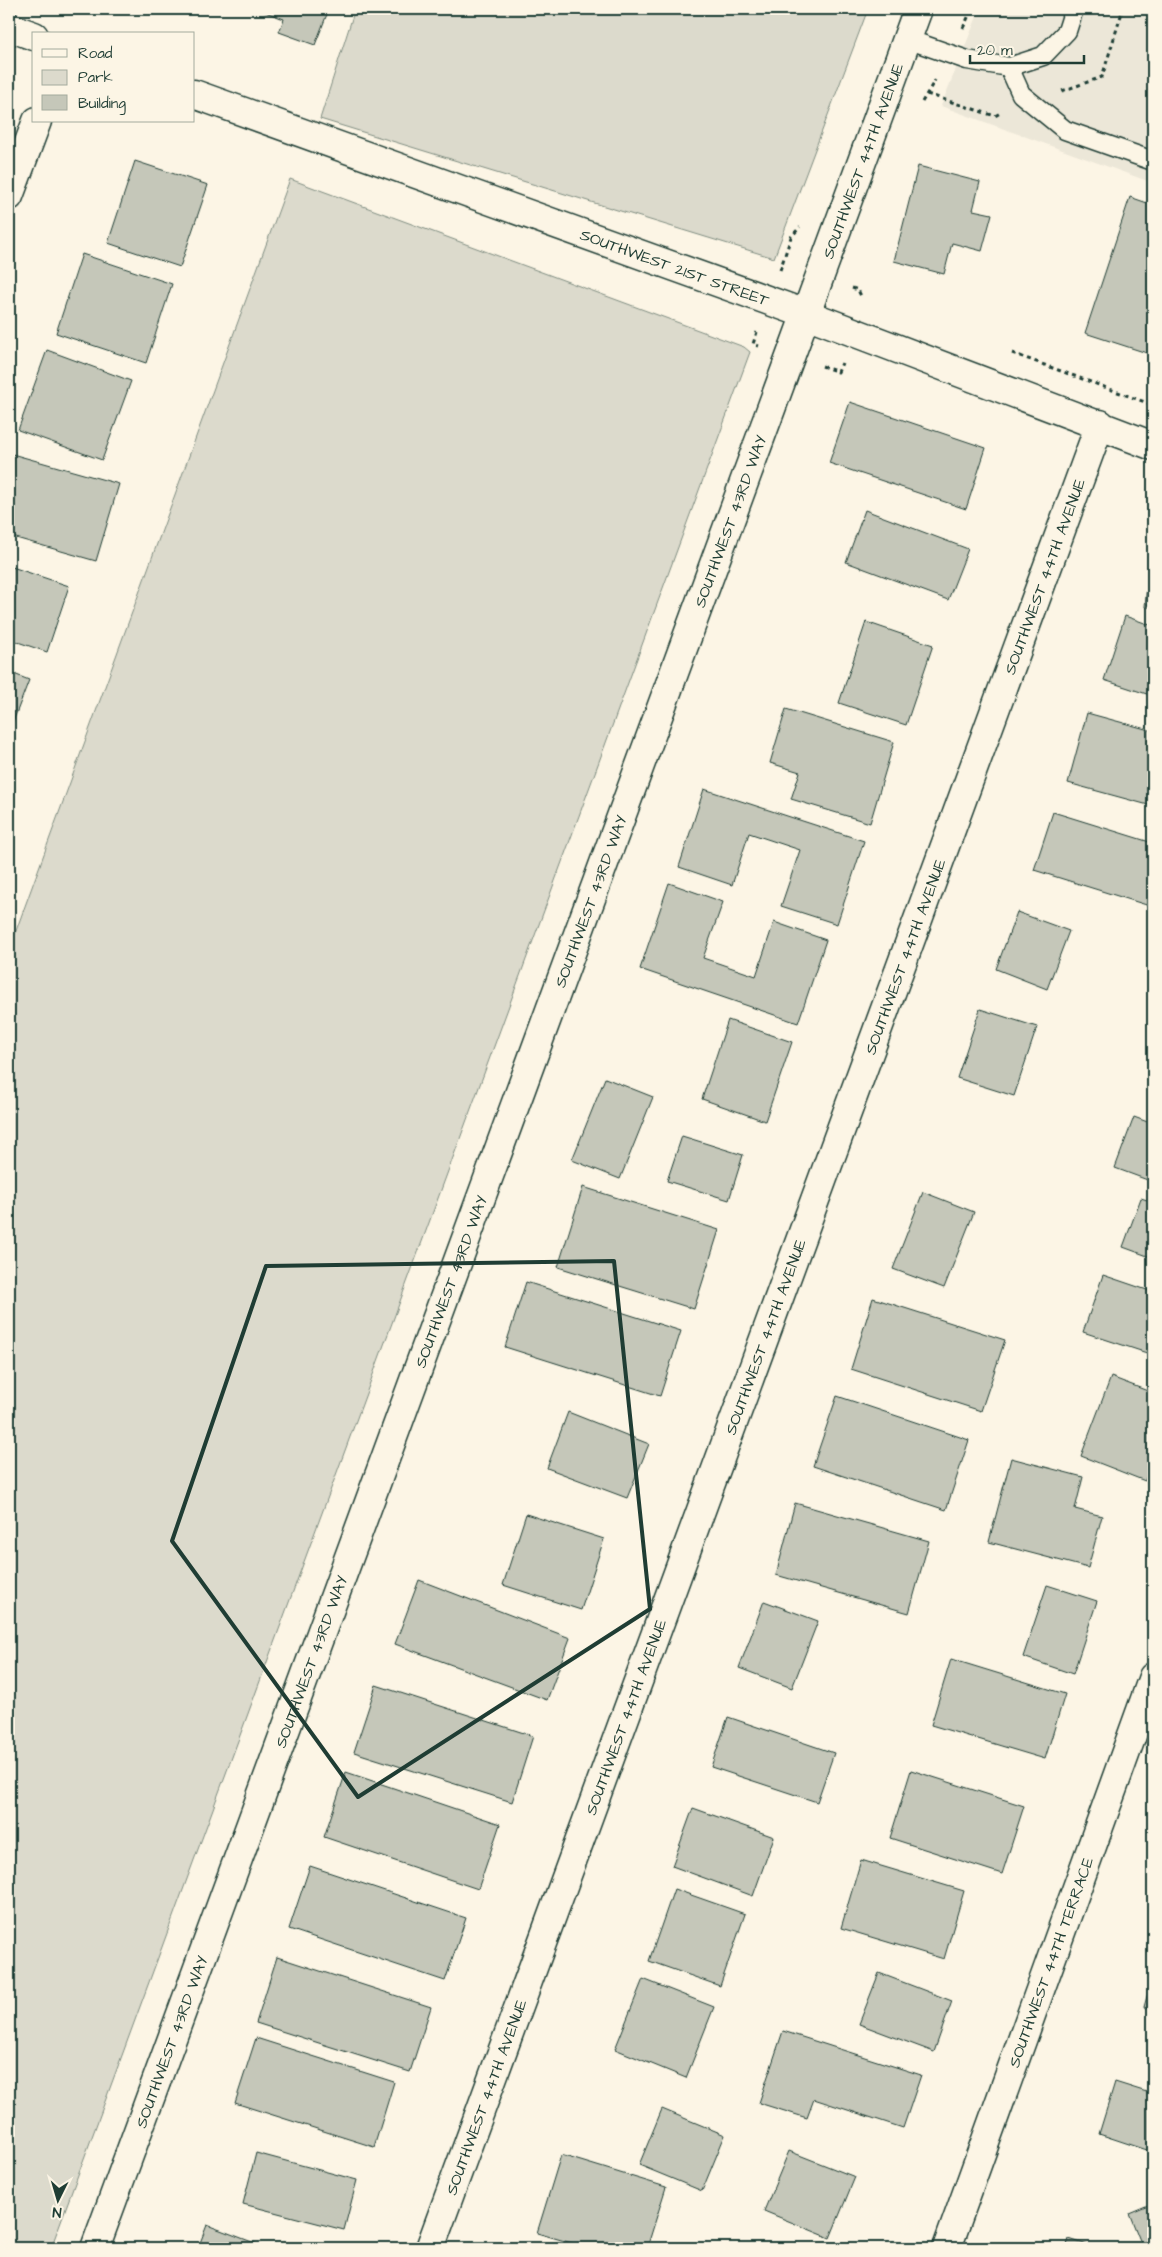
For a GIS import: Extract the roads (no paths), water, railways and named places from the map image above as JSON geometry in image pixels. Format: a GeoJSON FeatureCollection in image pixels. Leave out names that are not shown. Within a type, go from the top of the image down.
{"type":"FeatureCollection","features":[{"type":"Feature","properties":{"kind":"street","name":"SOUTHWEST 44TH AVENUE"},"geometry":{"type":"LineString","coordinates":[[806,314],[918,9]]}},
{"type":"Feature","properties":{"kind":"street"},"geometry":{"type":"LineString","coordinates":[[9,27],[32,35]]}},
{"type":"Feature","properties":{"kind":"street","name":"SOUTHWEST 21ST STREET"},"geometry":{"type":"LineString","coordinates":[[195,94],[806,314],[1100,424],[1153,446]]}},
{"type":"Feature","properties":{"kind":"street"},"geometry":{"type":"LineString","coordinates":[[9,196],[37,122]]}},
{"type":"Feature","properties":{"kind":"street","name":"SOUTHWEST 43RD WAY"},"geometry":{"type":"LineString","coordinates":[[95,2248],[806,314]]}},
{"type":"Feature","properties":{"kind":"street","name":"SOUTHWEST 44TH AVENUE"},"geometry":{"type":"LineString","coordinates":[[430,2248],[1100,424]]}},
{"type":"Feature","properties":{"kind":"street","name":"SOUTHWEST 44TH TERRACE"},"geometry":{"type":"LineString","coordinates":[[947,2248],[1153,1677]]}},
{"type":"Feature","properties":{"kind":"lane"},"geometry":{"type":"LineString","coordinates":[[907,39],[964,60],[1009,66],[1044,56],[1067,31],[1074,9]]}},
{"type":"Feature","properties":{"kind":"lane"},"geometry":{"type":"LineString","coordinates":[[1009,66],[1021,94],[1064,130],[1153,161]]}}]}
